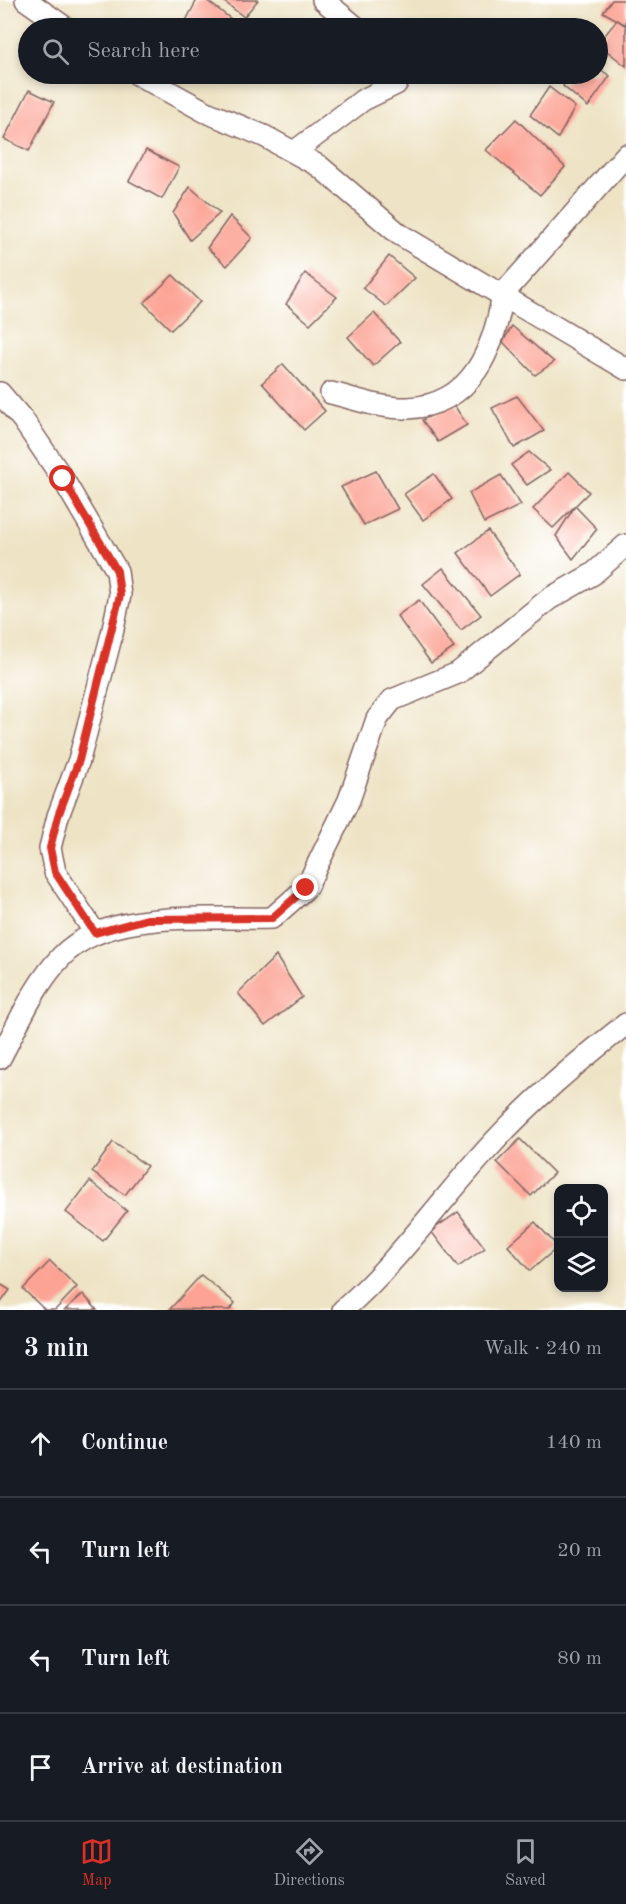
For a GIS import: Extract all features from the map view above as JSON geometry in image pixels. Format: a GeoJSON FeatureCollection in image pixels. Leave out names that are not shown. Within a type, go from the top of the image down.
{"type":"FeatureCollection","features":[{"type":"Feature","properties":{"kind":"street"},"geometry":{"type":"LineString","coordinates":[[27,0],[52,18]]}},
{"type":"Feature","properties":{"kind":"street"},"geometry":{"type":"LineString","coordinates":[[323,0],[345,18]]}},
{"type":"Feature","properties":{"kind":"street"},"geometry":{"type":"LineString","coordinates":[[155,84],[206,112],[264,136],[319,166],[399,234],[626,369]]}},
{"type":"Feature","properties":{"kind":"street"},"geometry":{"type":"LineString","coordinates":[[294,152],[363,100],[396,84]]}},
{"type":"Feature","properties":{"kind":"street"},"geometry":{"type":"LineString","coordinates":[[331,393],[381,406],[409,408],[432,403],[453,394],[471,378],[490,350],[503,294],[626,155]]}},
{"type":"Feature","properties":{"kind":"street"},"geometry":{"type":"LineString","coordinates":[[0,393],[23,420],[63,479],[117,571],[120,595],[112,634],[79,760],[58,816],[50,848],[55,872],[95,933]]}},
{"type":"Feature","properties":{"kind":"street"},"geometry":{"type":"LineString","coordinates":[[0,1058],[29,999],[42,981],[62,955],[95,933],[147,919],[272,918],[306,888],[349,801],[376,719],[392,700],[458,673],[549,599],[593,574],[626,544]]}},
{"type":"Feature","properties":{"kind":"street"},"geometry":{"type":"LineString","coordinates":[[343,1310],[374,1283],[494,1142],[574,1065],[626,1024]]}},
{"type":"Feature","properties":{"kind":"building"},"geometry":{"type":"Polygon","coordinates":[[[197,0],[206,0],[230,18],[187,18],[197,0]]]}},
{"type":"Feature","properties":{"kind":"building"},"geometry":{"type":"Polygon","coordinates":[[[222,0],[258,0],[244,17],[222,0]]]}},
{"type":"Feature","properties":{"kind":"building"},"geometry":{"type":"Polygon","coordinates":[[[612,0],[626,0],[626,25],[603,12],[612,0]]]}},
{"type":"Feature","properties":{"kind":"building"},"geometry":{"type":"Polygon","coordinates":[[[617,20],[626,26],[626,66],[608,52],[608,31],[617,20]]]}},
{"type":"Feature","properties":{"kind":"building"},"geometry":{"type":"Polygon","coordinates":[[[564,84],[604,84],[588,107],[563,86],[564,84]]]}},
{"type":"Feature","properties":{"kind":"building"},"geometry":{"type":"Polygon","coordinates":[[[549,87],[575,107],[558,138],[530,115],[549,87]]]}},
{"type":"Feature","properties":{"kind":"building"},"geometry":{"type":"Polygon","coordinates":[[[29,90],[54,102],[29,151],[4,139],[29,90]]]}},
{"type":"Feature","properties":{"kind":"building"},"geometry":{"type":"Polygon","coordinates":[[[516,119],[565,167],[540,195],[486,150],[516,119]]]}},
{"type":"Feature","properties":{"kind":"building"},"geometry":{"type":"Polygon","coordinates":[[[146,150],[179,167],[162,199],[129,181],[146,150]]]}},
{"type":"Feature","properties":{"kind":"building"},"geometry":{"type":"Polygon","coordinates":[[[190,187],[220,213],[190,240],[173,213],[190,187]]]}},
{"type":"Feature","properties":{"kind":"building"},"geometry":{"type":"Polygon","coordinates":[[[230,216],[252,238],[227,266],[207,248],[230,216]]]}},
{"type":"Feature","properties":{"kind":"building"},"geometry":{"type":"Polygon","coordinates":[[[389,256],[415,278],[386,306],[363,288],[389,256]]]}},
{"type":"Feature","properties":{"kind":"building"},"geometry":{"type":"Polygon","coordinates":[[[305,273],[337,297],[310,324],[286,304],[305,273]]]}},
{"type":"Feature","properties":{"kind":"building"},"geometry":{"type":"Polygon","coordinates":[[[173,275],[200,302],[171,330],[144,303],[173,275]]]}},
{"type":"Feature","properties":{"kind":"building"},"geometry":{"type":"Polygon","coordinates":[[[374,313],[400,342],[373,366],[348,337],[374,313]]]}},
{"type":"Feature","properties":{"kind":"building"},"geometry":{"type":"Polygon","coordinates":[[[512,326],[554,362],[535,375],[503,342],[512,326]]]}},
{"type":"Feature","properties":{"kind":"building"},"geometry":{"type":"Polygon","coordinates":[[[283,364],[325,411],[304,430],[262,383],[283,364]]]}},
{"type":"Feature","properties":{"kind":"building"},"geometry":{"type":"Polygon","coordinates":[[[517,396],[544,431],[514,448],[492,408],[517,396]]]}},
{"type":"Feature","properties":{"kind":"building"},"geometry":{"type":"Polygon","coordinates":[[[454,405],[467,425],[438,442],[422,420],[454,405]]]}},
{"type":"Feature","properties":{"kind":"building"},"geometry":{"type":"Polygon","coordinates":[[[529,452],[550,470],[527,485],[511,465],[529,452]]]}},
{"type":"Feature","properties":{"kind":"building"},"geometry":{"type":"Polygon","coordinates":[[[376,471],[398,509],[364,525],[341,487],[376,471]]]}},
{"type":"Feature","properties":{"kind":"building"},"geometry":{"type":"Polygon","coordinates":[[[569,472],[589,492],[553,528],[533,509],[569,472]]]}},
{"type":"Feature","properties":{"kind":"building"},"geometry":{"type":"Polygon","coordinates":[[[434,474],[452,499],[423,520],[404,494],[434,474]]]}},
{"type":"Feature","properties":{"kind":"building"},"geometry":{"type":"Polygon","coordinates":[[[501,475],[521,505],[484,523],[469,493],[501,475]]]}},
{"type":"Feature","properties":{"kind":"building"},"geometry":{"type":"Polygon","coordinates":[[[575,506],[597,529],[573,559],[556,536],[575,506]]]}},
{"type":"Feature","properties":{"kind":"building"},"geometry":{"type":"Polygon","coordinates":[[[488,531],[520,574],[490,596],[458,553],[488,531]]]}},
{"type":"Feature","properties":{"kind":"building"},"geometry":{"type":"Polygon","coordinates":[[[443,568],[481,615],[461,630],[423,584],[443,568]]]}},
{"type":"Feature","properties":{"kind":"building"},"geometry":{"type":"Polygon","coordinates":[[[419,600],[454,648],[431,663],[397,616],[419,600]]]}},
{"type":"Feature","properties":{"kind":"building"},"geometry":{"type":"Polygon","coordinates":[[[276,956],[302,997],[265,1026],[238,993],[276,956]]]}},
{"type":"Feature","properties":{"kind":"building"},"geometry":{"type":"Polygon","coordinates":[[[520,1139],[554,1173],[531,1196],[497,1162],[520,1139]]]}},
{"type":"Feature","properties":{"kind":"building"},"geometry":{"type":"Polygon","coordinates":[[[113,1142],[147,1166],[125,1195],[92,1172],[113,1142]]]}},
{"type":"Feature","properties":{"kind":"building"},"geometry":{"type":"Polygon","coordinates":[[[90,1181],[127,1211],[103,1241],[66,1212],[90,1181]]]}},
{"type":"Feature","properties":{"kind":"building"},"geometry":{"type":"Polygon","coordinates":[[[458,1212],[485,1248],[458,1267],[431,1231],[458,1212]]]}},
{"type":"Feature","properties":{"kind":"building"},"geometry":{"type":"Polygon","coordinates":[[[535,1222],[554,1243],[554,1250],[530,1271],[508,1246],[535,1222]]]}},
{"type":"Feature","properties":{"kind":"building"},"geometry":{"type":"Polygon","coordinates":[[[50,1261],[77,1287],[55,1310],[45,1310],[23,1289],[50,1261]]]}},
{"type":"Feature","properties":{"kind":"building"},"geometry":{"type":"Polygon","coordinates":[[[201,1275],[235,1303],[230,1310],[170,1309],[201,1275]]]}},
{"type":"Feature","properties":{"kind":"building"},"geometry":{"type":"Polygon","coordinates":[[[0,1284],[10,1290],[0,1304],[0,1284]]]}},
{"type":"Feature","properties":{"kind":"building"},"geometry":{"type":"Polygon","coordinates":[[[83,1294],[97,1310],[65,1310],[83,1294]]]}},
{"type":"Feature","properties":{"kind":"route"},"geometry":{"type":"LineString","coordinates":[[63,479],[117,571],[120,595],[79,760],[58,816],[50,848],[55,872],[74,905],[95,933],[147,919],[272,918],[306,888]]}}]}
